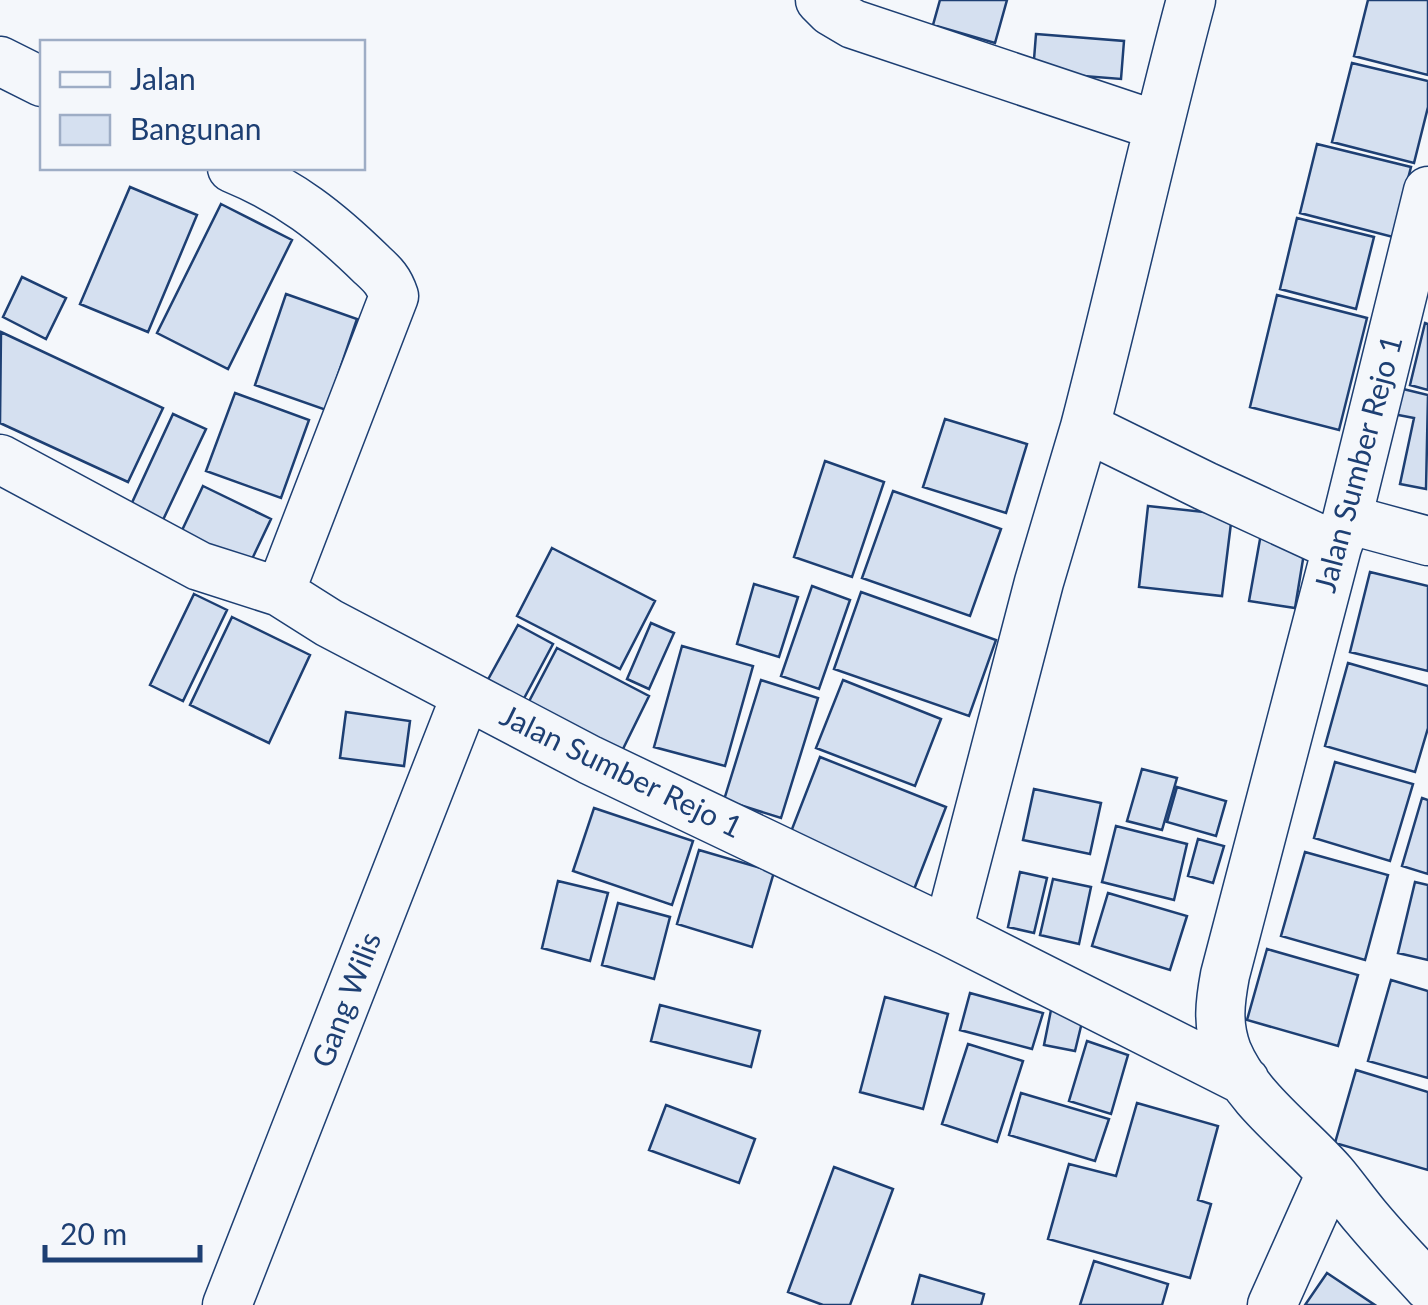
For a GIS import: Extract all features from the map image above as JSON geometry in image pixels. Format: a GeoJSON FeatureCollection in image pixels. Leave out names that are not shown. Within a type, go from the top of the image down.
{"type":"FeatureCollection","features":[{"type":"Feature","properties":{"kind":"street"},"geometry":{"type":"LineString","coordinates":[[820,0],[853,24],[1158,126]]}},
{"type":"Feature","properties":{"kind":"street"},"geometry":{"type":"LineString","coordinates":[[948,931],[1039,582],[1085,428],[1191,0]]}},
{"type":"Feature","properties":{"kind":"street"},"geometry":{"type":"LineString","coordinates":[[0,62],[40,81]]}},
{"type":"Feature","properties":{"kind":"street"},"geometry":{"type":"LineString","coordinates":[[237,170],[270,184],[313,211],[383,273],[394,296],[280,592]]}},
{"type":"Feature","properties":{"kind":"street","name":"Jalan Sumber Rejo 1"},"geometry":{"type":"LineString","coordinates":[[1428,191],[1219,1009],[1220,1030],[1228,1054],[1244,1081],[1331,1173],[1428,1286]]}},
{"type":"Feature","properties":{"kind":"street"},"geometry":{"type":"LineString","coordinates":[[1085,428],[1204,486],[1342,533],[1428,541]]}},
{"type":"Feature","properties":{"kind":"street","name":"Jalan Sumber Rejo 1"},"geometry":{"type":"LineString","coordinates":[[0,460],[199,566],[280,592],[330,623],[590,760],[948,931],[1244,1081]]}},
{"type":"Feature","properties":{"kind":"street","name":"Gang Wilis"},"geometry":{"type":"LineString","coordinates":[[227,1305],[466,696]]}},
{"type":"Feature","properties":{"kind":"street"},"geometry":{"type":"LineString","coordinates":[[1272,1305],[1331,1173]]}},
{"type":"Feature","properties":{"kind":"building"},"geometry":{"type":"Polygon","coordinates":[[[940,0],[1007,0],[995,43],[933,25],[940,0]]]}},
{"type":"Feature","properties":{"kind":"building"},"geometry":{"type":"Polygon","coordinates":[[[1368,0],[1428,0],[1428,75],[1354,56],[1368,0]]]}},
{"type":"Feature","properties":{"kind":"building"},"geometry":{"type":"Polygon","coordinates":[[[1036,34],[1124,41],[1121,79],[1033,72],[1036,34]]]}},
{"type":"Feature","properties":{"kind":"building"},"geometry":{"type":"Polygon","coordinates":[[[1352,63],[1428,81],[1428,107],[1414,163],[1332,142],[1352,63]]]}},
{"type":"Feature","properties":{"kind":"building"},"geometry":{"type":"Polygon","coordinates":[[[1317,144],[1411,167],[1393,237],[1300,213],[1317,144]]]}},
{"type":"Feature","properties":{"kind":"building"},"geometry":{"type":"Polygon","coordinates":[[[130,187],[197,215],[148,332],[80,304],[130,187]]]}},
{"type":"Feature","properties":{"kind":"building"},"geometry":{"type":"Polygon","coordinates":[[[221,204],[292,240],[228,369],[157,333],[221,204]]]}},
{"type":"Feature","properties":{"kind":"building"},"geometry":{"type":"Polygon","coordinates":[[[1297,218],[1374,237],[1356,309],[1280,289],[1297,218]]]}},
{"type":"Feature","properties":{"kind":"building"},"geometry":{"type":"Polygon","coordinates":[[[22,277],[66,298],[46,339],[3,317],[22,277]]]}},
{"type":"Feature","properties":{"kind":"building"},"geometry":{"type":"Polygon","coordinates":[[[286,294],[357,319],[326,410],[255,385],[286,294]]]}},
{"type":"Feature","properties":{"kind":"building"},"geometry":{"type":"Polygon","coordinates":[[[1277,295],[1367,318],[1339,430],[1250,407],[1277,295]]]}},
{"type":"Feature","properties":{"kind":"building"},"geometry":{"type":"Polygon","coordinates":[[[1425,323],[1428,324],[1428,390],[1410,385],[1425,323]]]}},
{"type":"Feature","properties":{"kind":"building"},"geometry":{"type":"Polygon","coordinates":[[[1,332],[163,408],[128,482],[0,423],[1,332]]]}},
{"type":"Feature","properties":{"kind":"building"},"geometry":{"type":"Polygon","coordinates":[[[1399,388],[1428,395],[1426,489],[1400,484],[1414,418],[1393,414],[1399,388]]]}},
{"type":"Feature","properties":{"kind":"building"},"geometry":{"type":"Polygon","coordinates":[[[235,393],[309,420],[281,498],[206,471],[235,393]]]}},
{"type":"Feature","properties":{"kind":"building"},"geometry":{"type":"Polygon","coordinates":[[[173,414],[206,429],[162,522],[130,507],[173,414]]]}},
{"type":"Feature","properties":{"kind":"building"},"geometry":{"type":"Polygon","coordinates":[[[945,419],[1027,444],[1006,513],[923,487],[945,419]]]}},
{"type":"Feature","properties":{"kind":"building"},"geometry":{"type":"Polygon","coordinates":[[[825,461],[884,482],[852,577],[794,557],[825,461]]]}},
{"type":"Feature","properties":{"kind":"building"},"geometry":{"type":"Polygon","coordinates":[[[203,486],[271,519],[244,576],[176,543],[203,486]]]}},
{"type":"Feature","properties":{"kind":"building"},"geometry":{"type":"Polygon","coordinates":[[[893,491],[1001,529],[970,616],[862,578],[893,491]]]}},
{"type":"Feature","properties":{"kind":"building"},"geometry":{"type":"Polygon","coordinates":[[[1148,506],[1232,515],[1222,596],[1139,587],[1148,506]]]}},
{"type":"Feature","properties":{"kind":"building"},"geometry":{"type":"Polygon","coordinates":[[[1262,528],[1307,535],[1295,608],[1249,601],[1262,528]]]}},
{"type":"Feature","properties":{"kind":"building"},"geometry":{"type":"Polygon","coordinates":[[[552,548],[655,601],[620,669],[517,616],[552,548]]]}},
{"type":"Feature","properties":{"kind":"building"},"geometry":{"type":"Polygon","coordinates":[[[1370,572],[1428,586],[1428,671],[1350,652],[1370,572]]]}},
{"type":"Feature","properties":{"kind":"building"},"geometry":{"type":"Polygon","coordinates":[[[754,584],[798,597],[779,657],[737,644],[754,584]]]}},
{"type":"Feature","properties":{"kind":"building"},"geometry":{"type":"Polygon","coordinates":[[[812,586],[850,600],[819,689],[781,676],[812,586]]]}},
{"type":"Feature","properties":{"kind":"building"},"geometry":{"type":"Polygon","coordinates":[[[861,592],[996,640],[969,716],[834,669],[861,592]]]}},
{"type":"Feature","properties":{"kind":"building"},"geometry":{"type":"Polygon","coordinates":[[[194,594],[227,610],[183,701],[150,685],[194,594]]]}},
{"type":"Feature","properties":{"kind":"building"},"geometry":{"type":"Polygon","coordinates":[[[232,617],[310,655],[269,743],[190,705],[232,617]]]}},
{"type":"Feature","properties":{"kind":"building"},"geometry":{"type":"Polygon","coordinates":[[[651,623],[674,633],[649,689],[627,679],[651,623]]]}},
{"type":"Feature","properties":{"kind":"building"},"geometry":{"type":"Polygon","coordinates":[[[518,625],[553,644],[521,704],[485,685],[518,625]]]}},
{"type":"Feature","properties":{"kind":"building"},"geometry":{"type":"Polygon","coordinates":[[[682,646],[753,666],[725,766],[654,747],[682,646]]]}},
{"type":"Feature","properties":{"kind":"building"},"geometry":{"type":"Polygon","coordinates":[[[557,648],[649,696],[618,759],[524,711],[557,648]]]}},
{"type":"Feature","properties":{"kind":"building"},"geometry":{"type":"Polygon","coordinates":[[[1348,663],[1428,686],[1428,728],[1415,772],[1325,746],[1348,663]]]}},
{"type":"Feature","properties":{"kind":"building"},"geometry":{"type":"Polygon","coordinates":[[[761,680],[818,698],[781,818],[724,800],[761,680]]]}},
{"type":"Feature","properties":{"kind":"building"},"geometry":{"type":"Polygon","coordinates":[[[843,680],[941,719],[915,786],[816,748],[843,680]]]}},
{"type":"Feature","properties":{"kind":"building"},"geometry":{"type":"Polygon","coordinates":[[[346,712],[410,721],[404,766],[340,758],[346,712]]]}},
{"type":"Feature","properties":{"kind":"building"},"geometry":{"type":"Polygon","coordinates":[[[820,757],[946,807],[913,892],[787,842],[820,757]]]}},
{"type":"Feature","properties":{"kind":"building"},"geometry":{"type":"Polygon","coordinates":[[[1335,762],[1413,784],[1390,861],[1314,838],[1335,762]]]}},
{"type":"Feature","properties":{"kind":"building"},"geometry":{"type":"Polygon","coordinates":[[[1142,769],[1177,778],[1162,830],[1127,821],[1142,769]]]}},
{"type":"Feature","properties":{"kind":"building"},"geometry":{"type":"Polygon","coordinates":[[[1177,787],[1226,801],[1216,836],[1167,822],[1177,787]]]}},
{"type":"Feature","properties":{"kind":"building"},"geometry":{"type":"Polygon","coordinates":[[[1034,789],[1101,803],[1090,854],[1023,840],[1034,789]]]}},
{"type":"Feature","properties":{"kind":"building"},"geometry":{"type":"Polygon","coordinates":[[[1422,798],[1428,800],[1428,874],[1402,866],[1422,798]]]}},
{"type":"Feature","properties":{"kind":"building"},"geometry":{"type":"Polygon","coordinates":[[[594,808],[693,841],[672,905],[573,871],[594,808]]]}},
{"type":"Feature","properties":{"kind":"building"},"geometry":{"type":"Polygon","coordinates":[[[1116,826],[1187,844],[1174,900],[1102,882],[1116,826]]]}},
{"type":"Feature","properties":{"kind":"building"},"geometry":{"type":"Polygon","coordinates":[[[1198,839],[1224,846],[1213,883],[1188,876],[1198,839]]]}},
{"type":"Feature","properties":{"kind":"building"},"geometry":{"type":"Polygon","coordinates":[[[699,850],[774,872],[752,947],[677,924],[699,850]]]}},
{"type":"Feature","properties":{"kind":"building"},"geometry":{"type":"Polygon","coordinates":[[[1305,852],[1388,875],[1365,960],[1281,936],[1305,852]]]}},
{"type":"Feature","properties":{"kind":"building"},"geometry":{"type":"Polygon","coordinates":[[[1020,872],[1047,878],[1034,933],[1008,927],[1020,872]]]}},
{"type":"Feature","properties":{"kind":"building"},"geometry":{"type":"Polygon","coordinates":[[[1053,879],[1091,887],[1079,944],[1040,935],[1053,879]]]}},
{"type":"Feature","properties":{"kind":"building"},"geometry":{"type":"Polygon","coordinates":[[[558,881],[608,893],[590,961],[542,948],[558,881]]]}},
{"type":"Feature","properties":{"kind":"building"},"geometry":{"type":"Polygon","coordinates":[[[1415,882],[1428,885],[1428,960],[1398,953],[1415,882]]]}},
{"type":"Feature","properties":{"kind":"building"},"geometry":{"type":"Polygon","coordinates":[[[1108,893],[1187,916],[1170,970],[1092,946],[1108,893]]]}},
{"type":"Feature","properties":{"kind":"building"},"geometry":{"type":"Polygon","coordinates":[[[618,903],[670,917],[654,979],[602,965],[618,903]]]}},
{"type":"Feature","properties":{"kind":"building"},"geometry":{"type":"Polygon","coordinates":[[[1267,949],[1358,975],[1338,1046],[1247,1020],[1267,949]]]}},
{"type":"Feature","properties":{"kind":"building"},"geometry":{"type":"Polygon","coordinates":[[[1391,980],[1428,991],[1428,1078],[1368,1061],[1391,980]]]}},
{"type":"Feature","properties":{"kind":"building"},"geometry":{"type":"Polygon","coordinates":[[[970,993],[1043,1013],[1032,1049],[960,1030],[970,993]]]}},
{"type":"Feature","properties":{"kind":"building"},"geometry":{"type":"Polygon","coordinates":[[[885,997],[948,1014],[923,1109],[860,1092],[885,997]]]}},
{"type":"Feature","properties":{"kind":"building"},"geometry":{"type":"Polygon","coordinates":[[[660,1005],[760,1031],[751,1067],[651,1041],[660,1005]]]}},
{"type":"Feature","properties":{"kind":"building"},"geometry":{"type":"Polygon","coordinates":[[[1051,1010],[1083,1018],[1075,1051],[1044,1045],[1051,1010]]]}},
{"type":"Feature","properties":{"kind":"building"},"geometry":{"type":"Polygon","coordinates":[[[1087,1041],[1128,1055],[1111,1114],[1069,1101],[1087,1041]]]}},
{"type":"Feature","properties":{"kind":"building"},"geometry":{"type":"Polygon","coordinates":[[[968,1044],[1023,1061],[997,1142],[942,1124],[968,1044]]]}},
{"type":"Feature","properties":{"kind":"building"},"geometry":{"type":"Polygon","coordinates":[[[1356,1070],[1428,1092],[1428,1170],[1335,1143],[1356,1070]]]}},
{"type":"Feature","properties":{"kind":"building"},"geometry":{"type":"Polygon","coordinates":[[[1021,1093],[1109,1119],[1095,1161],[1009,1135],[1021,1093]]]}},
{"type":"Feature","properties":{"kind":"building"},"geometry":{"type":"Polygon","coordinates":[[[1137,1103],[1218,1126],[1198,1200],[1211,1204],[1190,1278],[1048,1239],[1069,1164],[1116,1176],[1137,1103]]]}},
{"type":"Feature","properties":{"kind":"building"},"geometry":{"type":"Polygon","coordinates":[[[666,1105],[755,1139],[739,1183],[649,1150],[666,1105]]]}},
{"type":"Feature","properties":{"kind":"building"},"geometry":{"type":"Polygon","coordinates":[[[834,1167],[893,1189],[850,1305],[823,1305],[788,1292],[834,1167]]]}},
{"type":"Feature","properties":{"kind":"building"},"geometry":{"type":"Polygon","coordinates":[[[1094,1261],[1168,1284],[1162,1305],[1080,1305],[1094,1261]]]}},
{"type":"Feature","properties":{"kind":"building"},"geometry":{"type":"Polygon","coordinates":[[[1327,1273],[1375,1305],[1305,1305],[1327,1273]]]}},
{"type":"Feature","properties":{"kind":"building"},"geometry":{"type":"Polygon","coordinates":[[[920,1275],[984,1294],[981,1305],[912,1305],[920,1275]]]}}]}
